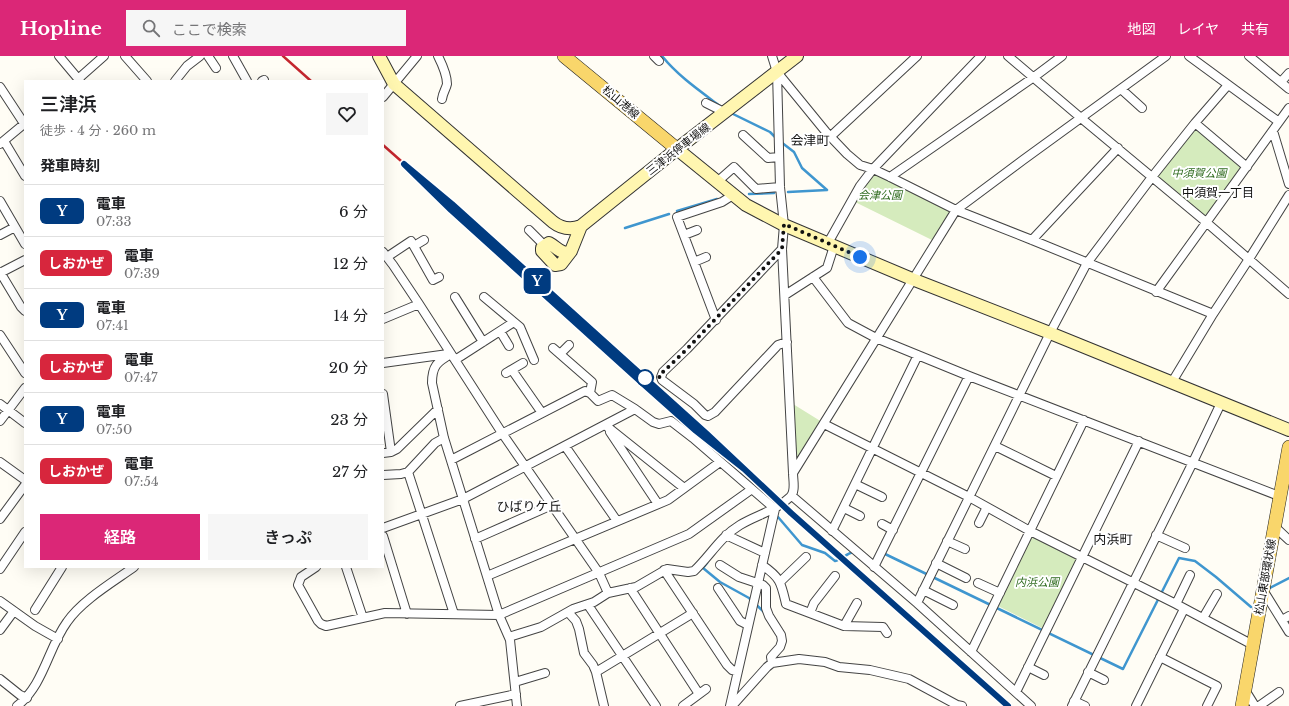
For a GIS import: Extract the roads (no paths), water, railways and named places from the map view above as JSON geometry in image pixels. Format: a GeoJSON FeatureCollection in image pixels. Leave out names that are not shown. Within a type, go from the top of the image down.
{"type":"FeatureCollection","features":[{"type":"Feature","properties":{"kind":"main road","name":"松山港線"},"geometry":{"type":"LineString","coordinates":[[564,56],[677,149]]}},
{"type":"Feature","properties":{"kind":"main road","name":"松山東部環状線"},"geometry":{"type":"LineString","coordinates":[[1242,706],[1279,496],[1287,471],[1289,447]]}},
{"type":"Feature","properties":{"kind":"street"},"geometry":{"type":"LineString","coordinates":[[59,56],[79,80],[104,56]]}},
{"type":"Feature","properties":{"kind":"street"},"geometry":{"type":"LineString","coordinates":[[125,56],[143,80]]}},
{"type":"Feature","properties":{"kind":"street"},"geometry":{"type":"LineString","coordinates":[[176,80],[187,66],[198,56]]}},
{"type":"Feature","properties":{"kind":"street"},"geometry":{"type":"LineString","coordinates":[[208,56],[216,68]]}},
{"type":"Feature","properties":{"kind":"street"},"geometry":{"type":"LineString","coordinates":[[234,56],[246,80]]}},
{"type":"Feature","properties":{"kind":"street"},"geometry":{"type":"LineString","coordinates":[[379,56],[394,84],[555,224],[566,228],[581,226]]}},
{"type":"Feature","properties":{"kind":"street"},"geometry":{"type":"LineString","coordinates":[[384,96],[417,56]]}},
{"type":"Feature","properties":{"kind":"street"},"geometry":{"type":"LineString","coordinates":[[438,56],[447,78],[447,86],[442,92],[442,99]]}},
{"type":"Feature","properties":{"kind":"street"},"geometry":{"type":"LineString","coordinates":[[509,637],[541,627],[568,612],[600,599],[608,593],[630,588],[646,582],[664,570],[694,571],[726,535],[746,522],[775,509],[792,496],[793,473],[782,249],[784,224],[780,187],[776,72],[772,56]]}},
{"type":"Feature","properties":{"kind":"street","name":"三津浜停車場線"},"geometry":{"type":"LineString","coordinates":[[544,245],[542,251],[555,265],[561,264],[571,251],[581,226],[797,56]]}},
{"type":"Feature","properties":{"kind":"street"},"geometry":{"type":"LineString","coordinates":[[830,137],[917,56]]}},
{"type":"Feature","properties":{"kind":"street"},"geometry":{"type":"LineString","coordinates":[[784,295],[827,268],[831,244],[860,186],[873,169],[981,56]]}},
{"type":"Feature","properties":{"kind":"street"},"geometry":{"type":"LineString","coordinates":[[1008,56],[1206,222],[1289,294]]}},
{"type":"Feature","properties":{"kind":"street"},"geometry":{"type":"LineString","coordinates":[[890,177],[1062,56]]}},
{"type":"Feature","properties":{"kind":"street"},"geometry":{"type":"LineString","coordinates":[[793,473],[956,210],[1166,56]]}},
{"type":"Feature","properties":{"kind":"street"},"geometry":{"type":"LineString","coordinates":[[1189,56],[1279,122]]}},
{"type":"Feature","properties":{"kind":"street"},"geometry":{"type":"LineString","coordinates":[[1253,57],[1289,89]]}},
{"type":"Feature","properties":{"kind":"street"},"geometry":{"type":"LineString","coordinates":[[776,72],[830,137],[860,165],[873,169],[956,210],[1212,314]]}},
{"type":"Feature","properties":{"kind":"street"},"geometry":{"type":"LineString","coordinates":[[1281,82],[1289,73]]}},
{"type":"Feature","properties":{"kind":"street"},"geometry":{"type":"LineString","coordinates":[[916,603],[1050,333],[1087,264],[1152,177],[1195,123],[1228,85]]}},
{"type":"Feature","properties":{"kind":"street"},"geometry":{"type":"LineString","coordinates":[[0,87],[24,123]]}},
{"type":"Feature","properties":{"kind":"street"},"geometry":{"type":"LineString","coordinates":[[1121,89],[1142,108]]}},
{"type":"Feature","properties":{"kind":"street"},"geometry":{"type":"LineString","coordinates":[[706,103],[727,111]]}},
{"type":"Feature","properties":{"kind":"street"},"geometry":{"type":"LineString","coordinates":[[1156,292],[1279,122],[1288,113]]}},
{"type":"Feature","properties":{"kind":"street"},"geometry":{"type":"LineString","coordinates":[[1195,123],[1247,167]]}},
{"type":"Feature","properties":{"kind":"street"},"geometry":{"type":"LineString","coordinates":[[24,126],[1,142],[24,175]]}},
{"type":"Feature","properties":{"kind":"street"},"geometry":{"type":"LineString","coordinates":[[1273,131],[1289,184]]}},
{"type":"Feature","properties":{"kind":"street"},"geometry":{"type":"LineString","coordinates":[[743,135],[768,158],[779,156]]}},
{"type":"Feature","properties":{"kind":"street"},"geometry":{"type":"LineString","coordinates":[[1032,240],[1118,148]]}},
{"type":"Feature","properties":{"kind":"street"},"geometry":{"type":"LineString","coordinates":[[677,149],[733,195],[759,212],[784,224],[912,279],[1289,430]]}},
{"type":"Feature","properties":{"kind":"street"},"geometry":{"type":"LineString","coordinates":[[717,182],[734,167],[756,189],[780,187]]}},
{"type":"Feature","properties":{"kind":"street"},"geometry":{"type":"LineString","coordinates":[[716,320],[677,217],[722,202],[733,195]]}},
{"type":"Feature","properties":{"kind":"street"},"geometry":{"type":"LineString","coordinates":[[1172,382],[1212,314],[1289,195]]}},
{"type":"Feature","properties":{"kind":"street"},"geometry":{"type":"LineString","coordinates":[[0,201],[24,242]]}},
{"type":"Feature","properties":{"kind":"street"},"geometry":{"type":"LineString","coordinates":[[0,235],[15,227]]}},
{"type":"Feature","properties":{"kind":"street"},"geometry":{"type":"LineString","coordinates":[[528,230],[544,245]]}},
{"type":"Feature","properties":{"kind":"street"},"geometry":{"type":"LineString","coordinates":[[684,235],[698,230]]}},
{"type":"Feature","properties":{"kind":"street"},"geometry":{"type":"LineString","coordinates":[[414,246],[424,240]]}},
{"type":"Feature","properties":{"kind":"street"},"geometry":{"type":"LineString","coordinates":[[439,277],[433,280],[412,242],[385,255],[420,304],[502,433],[599,572],[608,593]]}},
{"type":"Feature","properties":{"kind":"street"},"geometry":{"type":"LineString","coordinates":[[782,249],[716,320],[663,372],[661,377],[662,380],[694,404],[704,415],[708,416],[715,412],[778,345],[787,342]]}},
{"type":"Feature","properties":{"kind":"street"},"geometry":{"type":"LineString","coordinates":[[694,262],[706,257]]}},
{"type":"Feature","properties":{"kind":"street"},"geometry":{"type":"LineString","coordinates":[[24,261],[0,273],[24,311]]}},
{"type":"Feature","properties":{"kind":"street"},"geometry":{"type":"LineString","coordinates":[[813,277],[848,323],[876,338],[1019,396],[1279,496]]}},
{"type":"Feature","properties":{"kind":"street"},"geometry":{"type":"LineString","coordinates":[[455,297],[483,342]]}},
{"type":"Feature","properties":{"kind":"street"},"geometry":{"type":"LineString","coordinates":[[484,297],[520,327],[534,360]]}},
{"type":"Feature","properties":{"kind":"street"},"geometry":{"type":"LineString","coordinates":[[384,319],[420,304]]}},
{"type":"Feature","properties":{"kind":"street"},"geometry":{"type":"LineString","coordinates":[[514,322],[483,342],[437,363],[432,374],[432,383],[444,438],[499,615],[509,637],[517,706]]}},
{"type":"Feature","properties":{"kind":"street"},"geometry":{"type":"LineString","coordinates":[[500,331],[509,346]]}},
{"type":"Feature","properties":{"kind":"street"},"geometry":{"type":"LineString","coordinates":[[0,335],[24,371]]}},
{"type":"Feature","properties":{"kind":"street"},"geometry":{"type":"LineString","coordinates":[[560,354],[569,345]]}},
{"type":"Feature","properties":{"kind":"street"},"geometry":{"type":"LineString","coordinates":[[553,348],[592,382],[590,393]]}},
{"type":"Feature","properties":{"kind":"street"},"geometry":{"type":"LineString","coordinates":[[832,531],[918,355]]}},
{"type":"Feature","properties":{"kind":"street"},"geometry":{"type":"LineString","coordinates":[[384,363],[453,357]]}},
{"type":"Feature","properties":{"kind":"street"},"geometry":{"type":"LineString","coordinates":[[523,363],[509,371],[542,413]]}},
{"type":"Feature","properties":{"kind":"street"},"geometry":{"type":"LineString","coordinates":[[874,567],[969,376]]}},
{"type":"Feature","properties":{"kind":"street"},"geometry":{"type":"LineString","coordinates":[[0,421],[24,389]]}},
{"type":"Feature","properties":{"kind":"street"},"geometry":{"type":"LineString","coordinates":[[451,460],[585,391],[590,393],[598,401],[612,396],[653,422],[659,424],[671,421],[693,438],[775,509]]}},
{"type":"Feature","properties":{"kind":"street"},"geometry":{"type":"LineString","coordinates":[[1085,706],[1073,703],[1193,462],[1220,403]]}},
{"type":"Feature","properties":{"kind":"street"},"geometry":{"type":"LineString","coordinates":[[0,404],[24,422]]}},
{"type":"Feature","properties":{"kind":"street"},"geometry":{"type":"LineString","coordinates":[[384,408],[387,452],[397,449],[404,444],[438,409]]}},
{"type":"Feature","properties":{"kind":"street"},"geometry":{"type":"LineString","coordinates":[[384,528],[463,500],[635,410]]}},
{"type":"Feature","properties":{"kind":"street"},"geometry":{"type":"LineString","coordinates":[[971,652],[1084,420]]}},
{"type":"Feature","properties":{"kind":"street"},"geometry":{"type":"LineString","coordinates":[[824,424],[921,472],[1081,557],[1203,618],[1253,646]]}},
{"type":"Feature","properties":{"kind":"street"},"geometry":{"type":"LineString","coordinates":[[605,425],[684,488]]}},
{"type":"Feature","properties":{"kind":"street"},"geometry":{"type":"LineString","coordinates":[[605,425],[658,504]]}},
{"type":"Feature","properties":{"kind":"street"},"geometry":{"type":"LineString","coordinates":[[384,475],[408,472],[435,443],[444,438]]}},
{"type":"Feature","properties":{"kind":"street"},"geometry":{"type":"LineString","coordinates":[[1016,692],[1139,441]]}},
{"type":"Feature","properties":{"kind":"street"},"geometry":{"type":"LineString","coordinates":[[565,446],[617,521]]}},
{"type":"Feature","properties":{"kind":"street"},"geometry":{"type":"LineString","coordinates":[[995,446],[1056,476]]}},
{"type":"Feature","properties":{"kind":"street"},"geometry":{"type":"LineString","coordinates":[[487,576],[668,500],[720,462]]}},
{"type":"Feature","properties":{"kind":"street"},"geometry":{"type":"LineString","coordinates":[[1,465],[24,479]]}},
{"type":"Feature","properties":{"kind":"street"},"geometry":{"type":"LineString","coordinates":[[408,472],[454,614]]}},
{"type":"Feature","properties":{"kind":"street"},"geometry":{"type":"LineString","coordinates":[[855,484],[882,497]]}},
{"type":"Feature","properties":{"kind":"street"},"geometry":{"type":"LineString","coordinates":[[0,519],[24,486]]}},
{"type":"Feature","properties":{"kind":"street"},"geometry":{"type":"LineString","coordinates":[[314,568],[301,577],[298,585],[318,621],[326,626],[385,613],[499,615],[690,534],[752,489]]}},
{"type":"Feature","properties":{"kind":"street"},"geometry":{"type":"LineString","coordinates":[[792,496],[916,603],[1030,706]]}},
{"type":"Feature","properties":{"kind":"street"},"geometry":{"type":"LineString","coordinates":[[476,539],[552,505]]}},
{"type":"Feature","properties":{"kind":"street"},"geometry":{"type":"LineString","coordinates":[[979,523],[987,507]]}},
{"type":"Feature","properties":{"kind":"street"},"geometry":{"type":"LineString","coordinates":[[844,508],[860,516]]}},
{"type":"Feature","properties":{"kind":"street"},"geometry":{"type":"LineString","coordinates":[[731,706],[737,672],[775,509]]}},
{"type":"Feature","properties":{"kind":"street"},"geometry":{"type":"LineString","coordinates":[[882,524],[893,530]]}},
{"type":"Feature","properties":{"kind":"street"},"geometry":{"type":"LineString","coordinates":[[1274,526],[1289,540]]}},
{"type":"Feature","properties":{"kind":"street"},"geometry":{"type":"LineString","coordinates":[[726,535],[765,553]]}},
{"type":"Feature","properties":{"kind":"street"},"geometry":{"type":"LineString","coordinates":[[1156,535],[1185,548]]}},
{"type":"Feature","properties":{"kind":"street"},"geometry":{"type":"LineString","coordinates":[[384,539],[407,614]]}},
{"type":"Feature","properties":{"kind":"street"},"geometry":{"type":"LineString","coordinates":[[947,540],[965,549]]}},
{"type":"Feature","properties":{"kind":"street"},"geometry":{"type":"LineString","coordinates":[[0,569],[22,546]]}},
{"type":"Feature","properties":{"kind":"street"},"geometry":{"type":"LineString","coordinates":[[780,582],[806,556]]}},
{"type":"Feature","properties":{"kind":"street"},"geometry":{"type":"LineString","coordinates":[[936,563],[966,578]]}},
{"type":"Feature","properties":{"kind":"street"},"geometry":{"type":"LineString","coordinates":[[720,565],[739,577],[763,584],[766,588],[766,608],[769,616],[781,635],[782,641],[780,647],[771,657],[772,664]]}},
{"type":"Feature","properties":{"kind":"street"},"geometry":{"type":"LineString","coordinates":[[762,565],[778,578],[786,604],[844,626],[883,627],[887,633]]}},
{"type":"Feature","properties":{"kind":"street"},"geometry":{"type":"LineString","coordinates":[[35,610],[61,568]]}},
{"type":"Feature","properties":{"kind":"street"},"geometry":{"type":"LineString","coordinates":[[18,706],[32,693],[66,622],[78,607],[133,568]]}},
{"type":"Feature","properties":{"kind":"street"},"geometry":{"type":"LineString","coordinates":[[346,568],[363,618]]}},
{"type":"Feature","properties":{"kind":"street"},"geometry":{"type":"LineString","coordinates":[[664,570],[727,665],[732,670],[737,672]]}},
{"type":"Feature","properties":{"kind":"street"},"geometry":{"type":"LineString","coordinates":[[1176,604],[1190,575]]}},
{"type":"Feature","properties":{"kind":"street"},"geometry":{"type":"LineString","coordinates":[[810,613],[814,603],[835,576]]}},
{"type":"Feature","properties":{"kind":"street"},"geometry":{"type":"LineString","coordinates":[[978,583],[1000,593]]}},
{"type":"Feature","properties":{"kind":"street"},"geometry":{"type":"LineString","coordinates":[[630,588],[699,694]]}},
{"type":"Feature","properties":{"kind":"street"},"geometry":{"type":"LineString","coordinates":[[718,588],[740,621],[748,625]]}},
{"type":"Feature","properties":{"kind":"street"},"geometry":{"type":"LineString","coordinates":[[1263,589],[1286,618],[1289,632]]}},
{"type":"Feature","properties":{"kind":"street"},"geometry":{"type":"LineString","coordinates":[[923,590],[952,605]]}},
{"type":"Feature","properties":{"kind":"street"},"geometry":{"type":"LineString","coordinates":[[1203,618],[1217,594]]}},
{"type":"Feature","properties":{"kind":"street"},"geometry":{"type":"LineString","coordinates":[[0,601],[14,612],[58,639]]}},
{"type":"Feature","properties":{"kind":"street"},"geometry":{"type":"LineString","coordinates":[[844,626],[857,603]]}},
{"type":"Feature","properties":{"kind":"street"},"geometry":{"type":"LineString","coordinates":[[588,605],[656,706]]}},
{"type":"Feature","properties":{"kind":"street"},"geometry":{"type":"LineString","coordinates":[[1136,706],[1184,609]]}},
{"type":"Feature","properties":{"kind":"street"},"geometry":{"type":"LineString","coordinates":[[0,630],[14,612]]}},
{"type":"Feature","properties":{"kind":"street"},"geometry":{"type":"LineString","coordinates":[[568,612],[576,621],[584,653],[593,665],[596,672],[604,706]]}},
{"type":"Feature","properties":{"kind":"street"},"geometry":{"type":"LineString","coordinates":[[596,672],[693,613]]}},
{"type":"Feature","properties":{"kind":"street"},"geometry":{"type":"LineString","coordinates":[[1160,657],[1217,686],[1207,706]]}},
{"type":"Feature","properties":{"kind":"street"},"geometry":{"type":"LineString","coordinates":[[731,706],[767,667],[772,664],[799,659],[825,662],[839,667],[870,670],[909,679],[956,705],[962,706]]}},
{"type":"Feature","properties":{"kind":"street"},"geometry":{"type":"LineString","coordinates":[[1028,667],[1044,674]]}},
{"type":"Feature","properties":{"kind":"street"},"geometry":{"type":"LineString","coordinates":[[1088,672],[1104,680]]}},
{"type":"Feature","properties":{"kind":"street"},"geometry":{"type":"LineString","coordinates":[[515,682],[545,673]]}},
{"type":"Feature","properties":{"kind":"street"},"geometry":{"type":"LineString","coordinates":[[0,679],[20,695],[27,698]]}},
{"type":"Feature","properties":{"kind":"street"},"geometry":{"type":"LineString","coordinates":[[683,706],[706,689]]}},
{"type":"Feature","properties":{"kind":"street"},"geometry":{"type":"LineString","coordinates":[[1245,690],[1255,706]]}},
{"type":"Feature","properties":{"kind":"street"},"geometry":{"type":"LineString","coordinates":[[1258,706],[1279,692]]}},
{"type":"Feature","properties":{"kind":"street"},"geometry":{"type":"LineString","coordinates":[[460,706],[516,694]]}},
{"type":"Feature","properties":{"kind":"waterway"},"geometry":{"type":"LineString","coordinates":[[662,56],[682,77],[720,106]]}},
{"type":"Feature","properties":{"kind":"waterway"},"geometry":{"type":"LineString","coordinates":[[729,112],[770,132],[777,139]]}},
{"type":"Feature","properties":{"kind":"waterway"},"geometry":{"type":"LineString","coordinates":[[781,142],[794,152],[802,168],[827,190]]}},
{"type":"Feature","properties":{"kind":"waterway"},"geometry":{"type":"LineString","coordinates":[[788,192],[827,190]]}},
{"type":"Feature","properties":{"kind":"waterway"},"geometry":{"type":"LineString","coordinates":[[749,194],[774,193]]}},
{"type":"Feature","properties":{"kind":"waterway"},"geometry":{"type":"LineString","coordinates":[[677,211],[717,199]]}},
{"type":"Feature","properties":{"kind":"waterway"},"geometry":{"type":"LineString","coordinates":[[625,228],[669,214]]}},
{"type":"Feature","properties":{"kind":"waterway"},"geometry":{"type":"LineString","coordinates":[[775,516],[778,517],[802,545],[825,553],[835,561],[853,552]]}},
{"type":"Feature","properties":{"kind":"waterway"},"geometry":{"type":"LineString","coordinates":[[883,553],[1123,669],[1179,558],[1195,561],[1251,607]]}},
{"type":"Feature","properties":{"kind":"waterway"},"geometry":{"type":"LineString","coordinates":[[707,563],[703,568],[720,582],[749,598],[764,612]]}},
{"type":"Feature","properties":{"kind":"waterway"},"geometry":{"type":"LineString","coordinates":[[1268,589],[1289,578]]}},
{"type":"Feature","properties":{"kind":"railway"},"geometry":{"type":"LineString","coordinates":[[283,56],[310,80]]}},
{"type":"Feature","properties":{"kind":"railway"},"geometry":{"type":"LineString","coordinates":[[384,146],[623,358],[723,448],[781,504],[1008,706]]}},
{"type":"Feature","properties":{"kind":"train","name":"Y"},"geometry":{"type":"LineString","coordinates":[[744,469],[696,431],[641,382],[451,210],[404,164],[452,204],[707,434],[754,477],[781,504],[1008,706]]}},
{"type":"Feature","properties":{"kind":"district","name":"会津町"},"geometry":{"type":"Point","coordinates":[810,140]}},
{"type":"Feature","properties":{"kind":"district","name":"中須賀一丁目"},"geometry":{"type":"Point","coordinates":[1218,192]}},
{"type":"Feature","properties":{"kind":"district","name":"ひばりケ丘"},"geometry":{"type":"Point","coordinates":[529,506]}},
{"type":"Feature","properties":{"kind":"district","name":"内浜町"},"geometry":{"type":"Point","coordinates":[1113,539]}},
{"type":"Feature","properties":{"kind":"park label","name":"中須賀公園"},"geometry":{"type":"Point","coordinates":[1199,173]}},
{"type":"Feature","properties":{"kind":"park label","name":"会津公園"},"geometry":{"type":"Point","coordinates":[880,195]}},
{"type":"Feature","properties":{"kind":"park label","name":"内浜公園"},"geometry":{"type":"Point","coordinates":[1037,582]}}]}
